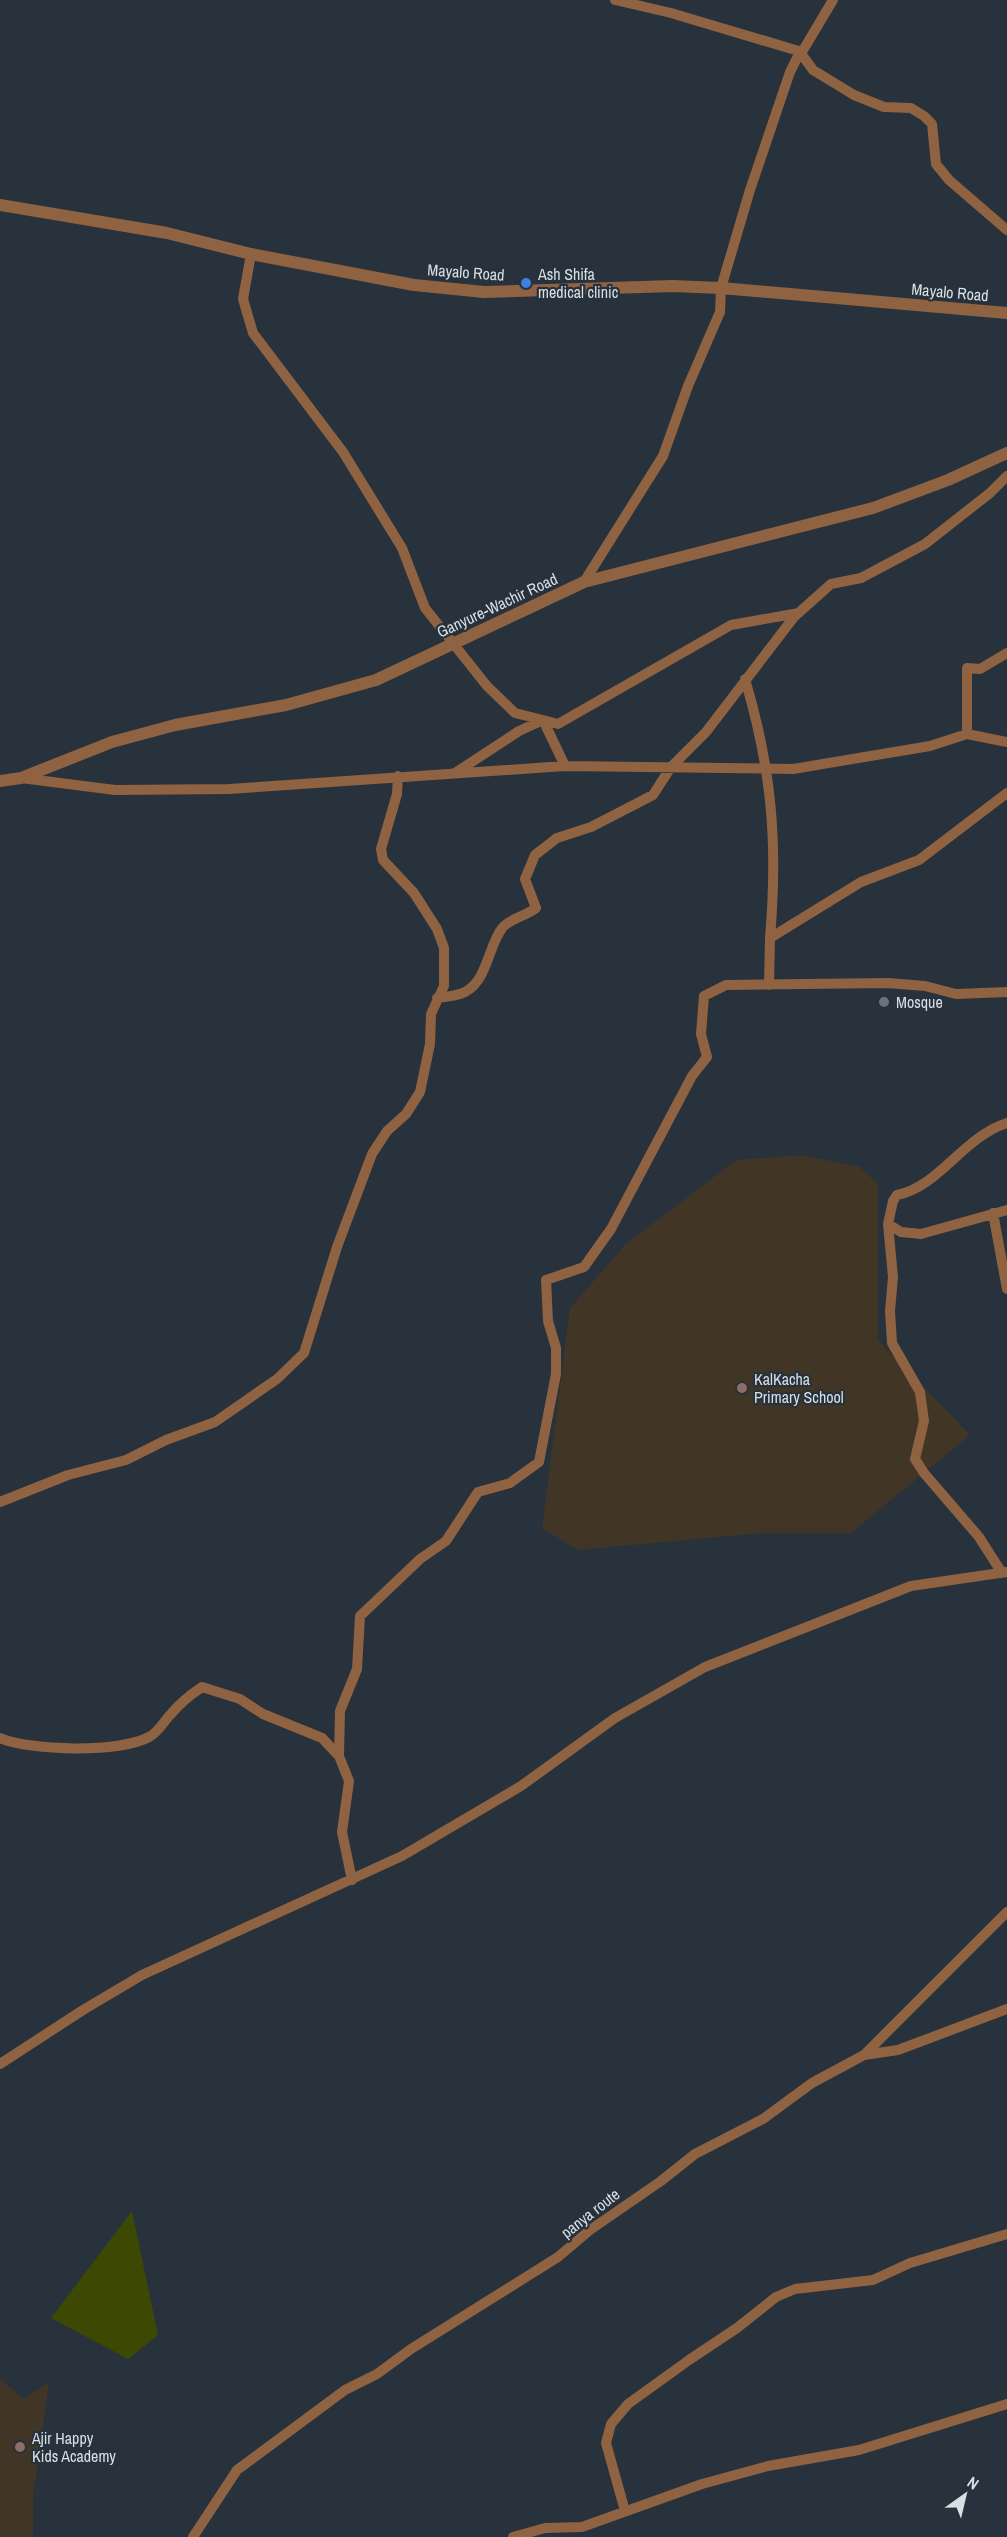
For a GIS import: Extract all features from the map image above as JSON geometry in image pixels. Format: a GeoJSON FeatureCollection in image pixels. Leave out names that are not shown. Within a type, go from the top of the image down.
{"type":"FeatureCollection","features":[{"type":"Feature","properties":{"kind":"street"},"geometry":{"type":"LineString","coordinates":[[615,0],[671,13],[800,52],[813,70],[854,95],[884,107],[911,108],[932,124],[936,164],[949,180],[1007,230]]}},
{"type":"Feature","properties":{"kind":"street"},"geometry":{"type":"LineString","coordinates":[[584,582],[663,456],[688,386],[720,312],[721,288],[764,145],[800,52],[833,0]]}},
{"type":"Feature","properties":{"kind":"street","name":"Mayalo Road"},"geometry":{"type":"LineString","coordinates":[[0,205],[167,233],[251,254],[414,285],[484,292],[672,286],[721,288],[1007,313]]}},
{"type":"Feature","properties":{"kind":"street"},"geometry":{"type":"LineString","coordinates":[[251,254],[243,299],[254,333],[343,452],[402,548],[425,608],[487,686],[515,712],[558,724],[731,625],[799,613]]}},
{"type":"Feature","properties":{"kind":"street","name":"Ganyure-Wachir Road"},"geometry":{"type":"LineString","coordinates":[[0,781],[21,778],[112,742],[175,725],[286,705],[376,680],[584,582],[873,508],[948,480],[1007,453]]}},
{"type":"Feature","properties":{"kind":"street"},"geometry":{"type":"LineString","coordinates":[[437,998],[464,993],[471,987],[486,965],[491,948],[501,929],[508,921],[526,916],[536,908],[525,879],[535,855],[557,838],[591,827],[653,795],[671,767],[706,732],[799,613],[831,584],[861,578],[925,544],[990,493],[1007,476]]}},
{"type":"Feature","properties":{"kind":"street"},"geometry":{"type":"LineString","coordinates":[[967,734],[967,668],[980,669],[1007,653]]}},
{"type":"Feature","properties":{"kind":"street"},"geometry":{"type":"LineString","coordinates":[[745,680],[768,770],[775,881],[769,985]]}},
{"type":"Feature","properties":{"kind":"street"},"geometry":{"type":"LineString","coordinates":[[543,720],[565,766]]}},
{"type":"Feature","properties":{"kind":"street"},"geometry":{"type":"LineString","coordinates":[[454,774],[519,731],[543,720]]}},
{"type":"Feature","properties":{"kind":"street"},"geometry":{"type":"LineString","coordinates":[[21,778],[115,789],[229,789],[565,766],[768,770],[793,769],[930,746],[967,734],[1007,742]]}},
{"type":"Feature","properties":{"kind":"street"},"geometry":{"type":"LineString","coordinates":[[0,1502],[68,1475],[126,1460],[166,1440],[214,1422],[277,1379],[304,1353],[337,1247],[372,1154],[387,1131],[406,1114],[420,1092],[430,1044],[431,1014],[444,986],[444,948],[438,929],[414,893],[383,860],[381,849],[397,794],[398,776]]}},
{"type":"Feature","properties":{"kind":"street"},"geometry":{"type":"LineString","coordinates":[[770,938],[861,882],[919,860],[1007,793]]}},
{"type":"Feature","properties":{"kind":"street"},"geometry":{"type":"LineString","coordinates":[[339,1756],[340,1711],[357,1669],[360,1616],[420,1559],[446,1541],[478,1492],[510,1483],[539,1462],[552,1408],[556,1374],[556,1348],[548,1320],[546,1280],[584,1267],[611,1229],[692,1076],[707,1057],[701,1034],[704,996],[726,985],[888,983],[925,987],[956,994],[1007,992]]}},
{"type":"Feature","properties":{"kind":"street"},"geometry":{"type":"LineString","coordinates":[[0,2064],[142,1975],[402,1856],[521,1786],[615,1719],[705,1667],[911,1586],[1005,1573],[979,1537],[924,1473],[915,1459],[924,1421],[920,1392],[892,1342],[890,1311],[893,1277],[888,1224],[893,1201],[897,1195],[906,1193],[939,1173],[989,1129],[1007,1123]]}},
{"type":"Feature","properties":{"kind":"street"},"geometry":{"type":"LineString","coordinates":[[888,1224],[901,1232],[921,1234],[1007,1210]]}},
{"type":"Feature","properties":{"kind":"street"},"geometry":{"type":"LineString","coordinates":[[993,1213],[1007,1288]]}},
{"type":"Feature","properties":{"kind":"street"},"geometry":{"type":"LineString","coordinates":[[0,1738],[68,1749],[90,1749],[136,1742],[152,1736],[185,1698],[202,1687],[240,1699],[263,1714],[322,1738],[339,1756],[349,1781],[342,1832],[352,1880]]}},
{"type":"Feature","properties":{"kind":"street","name":"panya route"},"geometry":{"type":"LineString","coordinates":[[193,2537],[237,2469],[345,2390],[377,2374],[411,2349],[558,2258],[590,2230],[661,2181],[695,2154],[763,2120],[812,2083],[864,2055],[1007,1912]]}},
{"type":"Feature","properties":{"kind":"street"},"geometry":{"type":"LineString","coordinates":[[864,2055],[898,2050],[1007,2009]]}},
{"type":"Feature","properties":{"kind":"street"},"geometry":{"type":"LineString","coordinates":[[625,2511],[606,2443],[611,2424],[628,2404],[776,2297],[795,2289],[873,2280],[910,2263],[1007,2234]]}},
{"type":"Feature","properties":{"kind":"street"},"geometry":{"type":"LineString","coordinates":[[513,2537],[582,2527],[724,2478],[768,2466],[859,2450],[1007,2404]]}},
{"type":"Feature","properties":{"kind":"shaded area","name":"KalKacha Primary School"},"geometry":{"type":"Polygon","coordinates":[[[801,1155],[860,1167],[878,1184],[878,1340],[970,1435],[851,1533],[762,1533],[578,1550],[542,1528],[570,1308],[626,1244],[736,1160],[801,1155]]]}},
{"type":"Feature","properties":{"kind":"shaded area","name":"Ajir Happy Kids Academy"},"geometry":{"type":"Polygon","coordinates":[[[0,2379],[24,2399],[49,2382],[33,2496],[33,2537],[0,2537],[0,2379]]]}},
{"type":"Feature","properties":{"kind":"green space"},"geometry":{"type":"Polygon","coordinates":[[[132,2211],[158,2335],[128,2359],[51,2318],[132,2211]]]}},
{"type":"Feature","properties":{"kind":"place","name":"Ash Shifa medical clinic"},"geometry":{"type":"Point","coordinates":[526,283]}},
{"type":"Feature","properties":{"kind":"place","name":"Mosque"},"geometry":{"type":"Point","coordinates":[884,1002]}},
{"type":"Feature","properties":{"kind":"place","name":"KalKacha Primary School"},"geometry":{"type":"Point","coordinates":[742,1388]}},
{"type":"Feature","properties":{"kind":"place","name":"Ajir Happy Kids Academy"},"geometry":{"type":"Point","coordinates":[20,2447]}}]}
